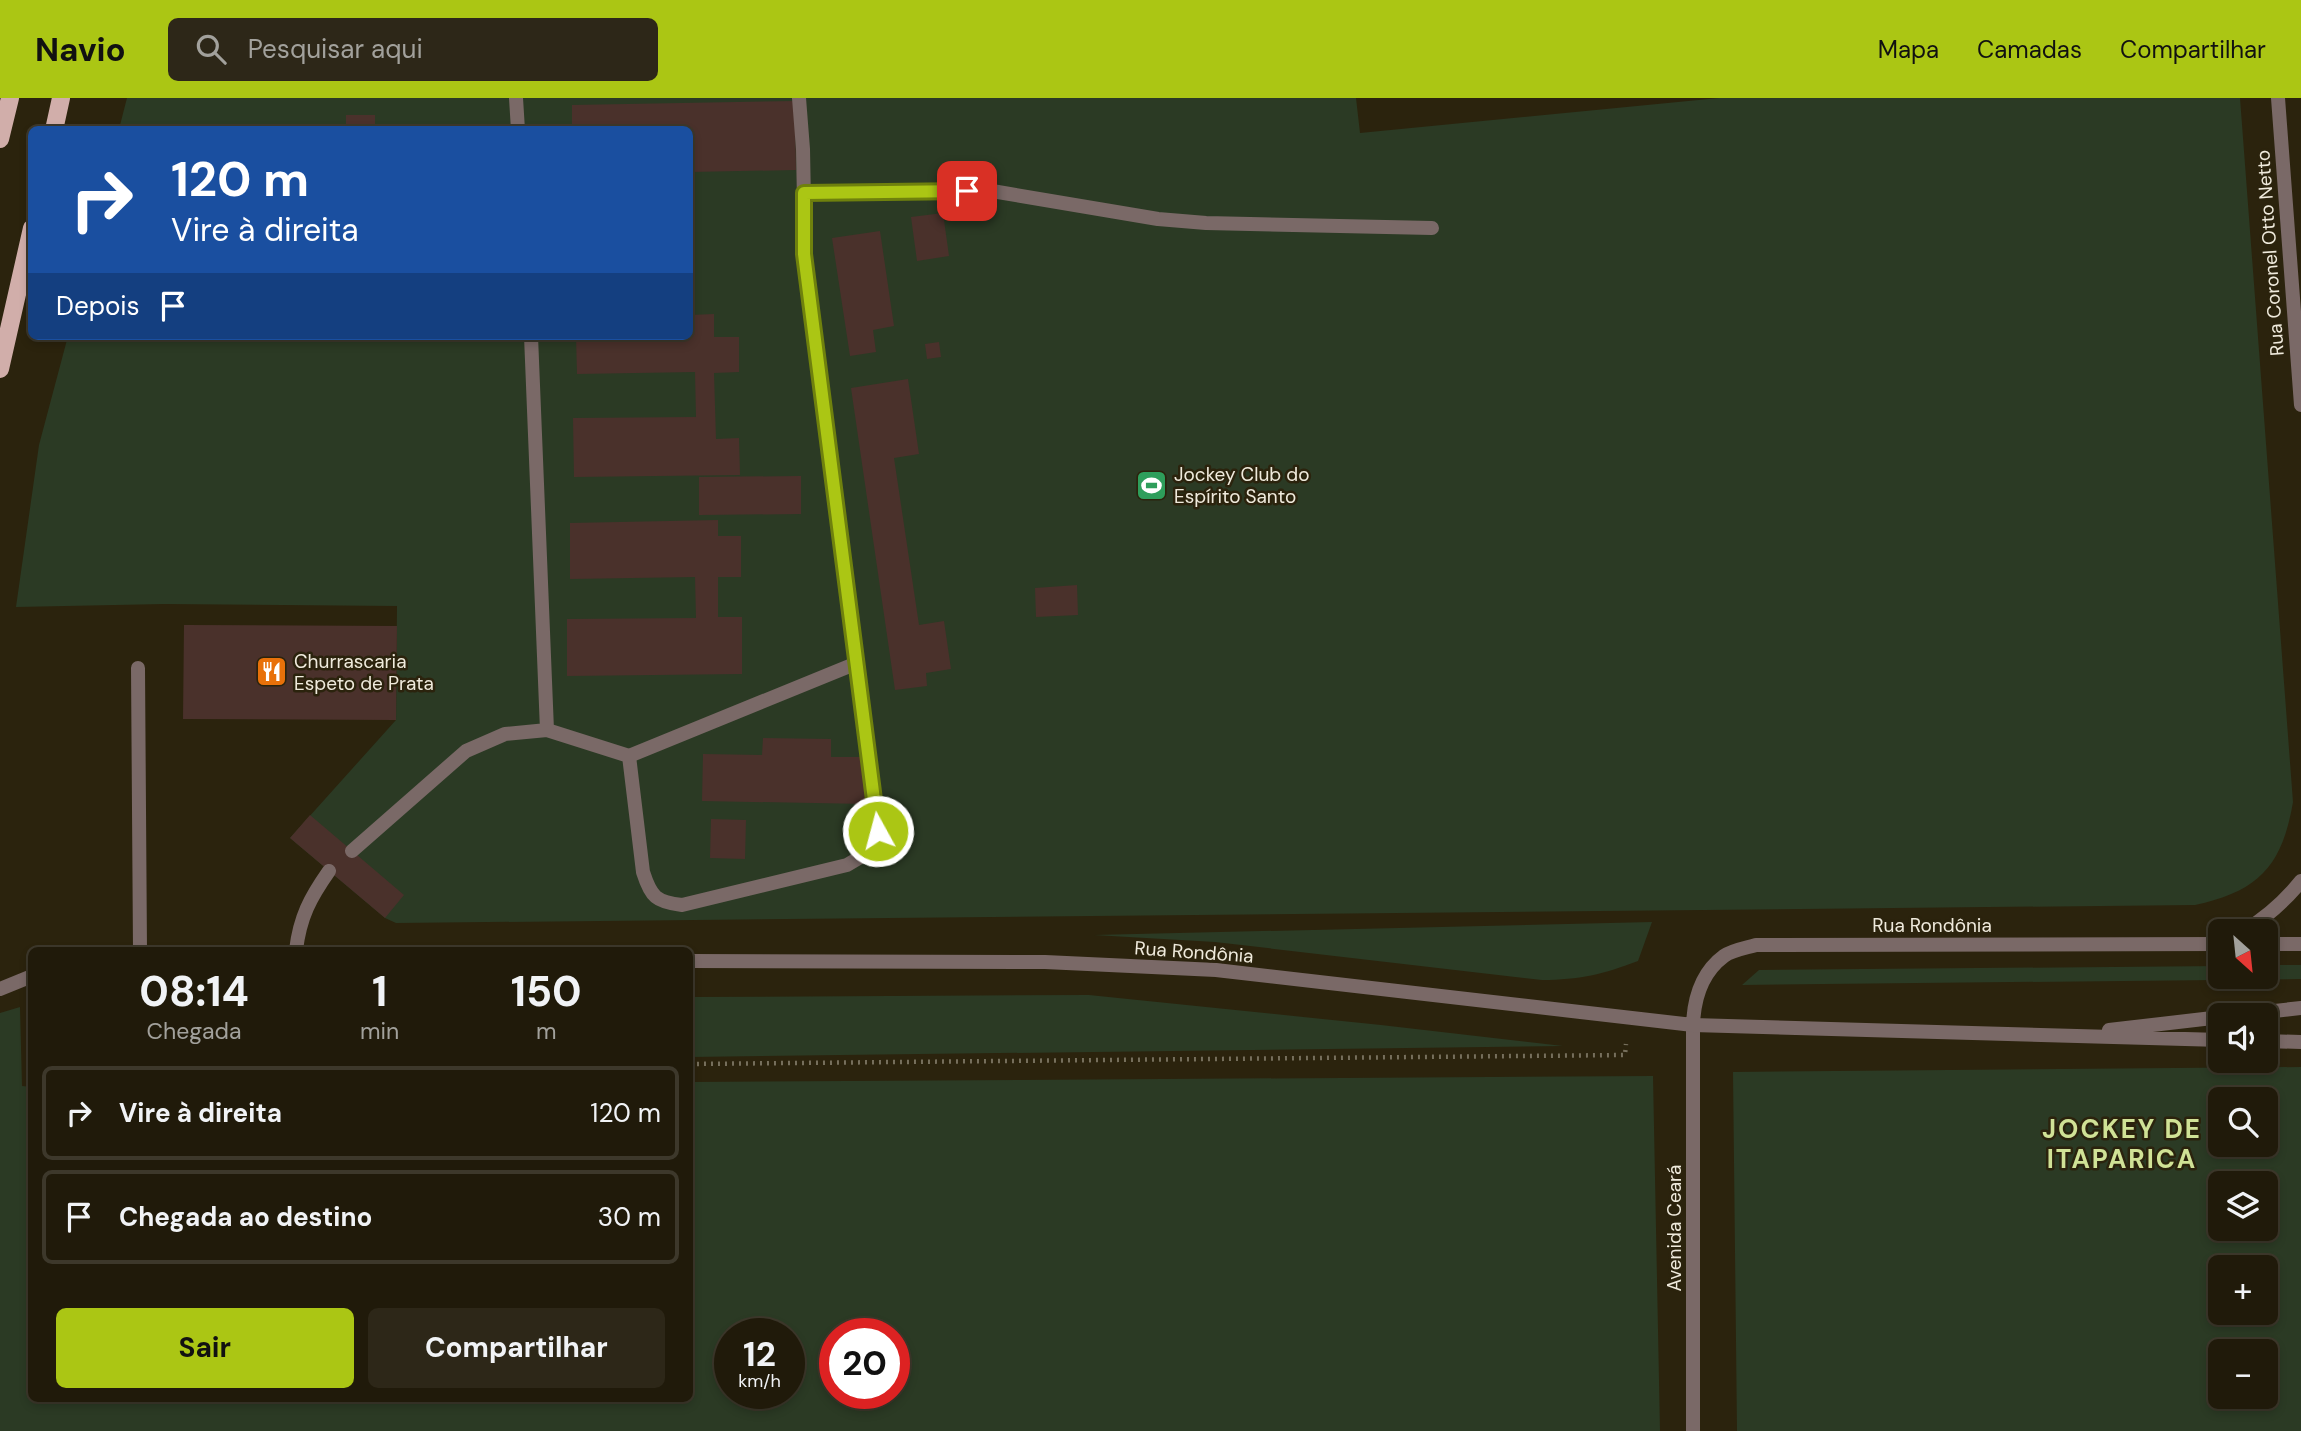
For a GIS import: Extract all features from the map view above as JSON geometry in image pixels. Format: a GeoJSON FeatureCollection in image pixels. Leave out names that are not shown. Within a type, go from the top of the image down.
{"type":"FeatureCollection","features":[{"type":"Feature","properties":{"kind":"main road"},"geometry":{"type":"LineString","coordinates":[[0,139],[9,98]]}},
{"type":"Feature","properties":{"kind":"main road"},"geometry":{"type":"LineString","coordinates":[[55,126],[61,98]]}},
{"type":"Feature","properties":{"kind":"main road"},"geometry":{"type":"LineString","coordinates":[[0,369],[28,246]]}},
{"type":"Feature","properties":{"kind":"street"},"geometry":{"type":"LineString","coordinates":[[516,98],[518,126]]}},
{"type":"Feature","properties":{"kind":"street"},"geometry":{"type":"LineString","coordinates":[[629,756],[643,872],[648,889],[663,902],[682,905],[847,865],[869,852],[878,831],[804,254],[799,98]]}},
{"type":"Feature","properties":{"kind":"street","name":"Rua Coronel Otto Netto"},"geometry":{"type":"LineString","coordinates":[[2278,98],[2301,405]]}},
{"type":"Feature","properties":{"kind":"street"},"geometry":{"type":"LineString","coordinates":[[804,193],[992,191],[1158,219],[1432,228]]}},
{"type":"Feature","properties":{"kind":"street"},"geometry":{"type":"LineString","coordinates":[[531,340],[547,730]]}},
{"type":"Feature","properties":{"kind":"street"},"geometry":{"type":"LineString","coordinates":[[352,851],[466,751],[505,734],[547,730],[629,756],[857,663]]}},
{"type":"Feature","properties":{"kind":"street"},"geometry":{"type":"LineString","coordinates":[[138,668],[140,947]]}},
{"type":"Feature","properties":{"kind":"street"},"geometry":{"type":"LineString","coordinates":[[296,947],[299,929],[310,898],[329,871]]}},
{"type":"Feature","properties":{"kind":"street"},"geometry":{"type":"LineString","coordinates":[[2263,919],[2284,903],[2301,881]]}},
{"type":"Feature","properties":{"kind":"street","name":"Rua Rondônia"},"geometry":{"type":"LineString","coordinates":[[1693,1025],[1693,1004],[1700,982],[1725,955],[1756,944],[2208,943]]}},
{"type":"Feature","properties":{"kind":"street"},"geometry":{"type":"LineString","coordinates":[[2278,944],[2301,944]]}},
{"type":"Feature","properties":{"kind":"street","name":"Rua Rondônia"},"geometry":{"type":"LineString","coordinates":[[693,961],[1045,962],[1216,971],[1693,1025],[2208,1040]]}},
{"type":"Feature","properties":{"kind":"street"},"geometry":{"type":"LineString","coordinates":[[0,977],[28,976]]}},
{"type":"Feature","properties":{"kind":"street"},"geometry":{"type":"LineString","coordinates":[[0,989],[28,978]]}},
{"type":"Feature","properties":{"kind":"street"},"geometry":{"type":"LineString","coordinates":[[2278,1011],[2301,1008]]}},
{"type":"Feature","properties":{"kind":"street"},"geometry":{"type":"LineString","coordinates":[[2059,1035],[2208,1018]]}},
{"type":"Feature","properties":{"kind":"street","name":"Avenida Ceará"},"geometry":{"type":"LineString","coordinates":[[1693,1025],[1693,1431]]}},
{"type":"Feature","properties":{"kind":"street"},"geometry":{"type":"LineString","coordinates":[[2278,1041],[2301,1042]]}},
{"type":"Feature","properties":{"kind":"path"},"geometry":{"type":"LineString","coordinates":[[693,1065],[1625,1055],[1626,1017]]}},
{"type":"Feature","properties":{"kind":"green space","name":"Jockey Club do Espírito Santo"},"geometry":{"type":"Polygon","coordinates":[[[127,98],[1356,98],[1360,133],[1719,98],[2240,98],[2293,802],[2282,843],[2264,872],[2251,883],[2236,892],[2195,905],[396,923],[385,918],[290,838],[396,720],[397,606],[164,604],[16,607],[39,445],[67,340],[693,340],[693,126],[120,126],[127,98]]]}},
{"type":"Feature","properties":{"kind":"green space"},"geometry":{"type":"Polygon","coordinates":[[[1652,922],[1638,961],[1591,975],[1555,980],[1215,942],[1094,935],[1652,922]]]}},
{"type":"Feature","properties":{"kind":"green space"},"geometry":{"type":"Polygon","coordinates":[[[2278,965],[2301,965],[2301,979],[2278,979],[2278,965]]]}},
{"type":"Feature","properties":{"kind":"green space"},"geometry":{"type":"Polygon","coordinates":[[[2208,966],[2208,980],[1742,985],[1759,970],[2208,966]]]}},
{"type":"Feature","properties":{"kind":"green space"},"geometry":{"type":"Polygon","coordinates":[[[1089,995],[1563,1046],[693,1057],[693,997],[1089,995]]]}},
{"type":"Feature","properties":{"kind":"green space"},"geometry":{"type":"Polygon","coordinates":[[[20,1007],[22,1086],[28,1087],[28,1402],[693,1402],[693,1082],[1653,1076],[1660,1431],[0,1431],[0,1013],[20,1007]]]}},
{"type":"Feature","properties":{"kind":"green space"},"geometry":{"type":"Polygon","coordinates":[[[2278,1067],[2301,1067],[2301,1431],[1737,1431],[1733,1072],[2208,1068],[2208,1073],[2278,1073],[2278,1067]]]}},
{"type":"Feature","properties":{"kind":"building"},"geometry":{"type":"Polygon","coordinates":[[[795,101],[796,170],[693,172],[693,126],[572,126],[572,105],[795,101]]]}},
{"type":"Feature","properties":{"kind":"building"},"geometry":{"type":"Polygon","coordinates":[[[346,115],[375,115],[375,126],[346,126],[346,115]]]}},
{"type":"Feature","properties":{"kind":"building"},"geometry":{"type":"Polygon","coordinates":[[[943,213],[949,256],[917,261],[911,217],[943,213]]]}},
{"type":"Feature","properties":{"kind":"building"},"geometry":{"type":"Polygon","coordinates":[[[880,231],[894,326],[873,330],[876,352],[850,356],[832,238],[880,231]]]}},
{"type":"Feature","properties":{"kind":"building"},"geometry":{"type":"Polygon","coordinates":[[[714,314],[714,337],[739,337],[739,372],[714,373],[716,439],[739,438],[740,475],[574,477],[573,418],[696,417],[695,372],[577,374],[576,340],[693,340],[693,315],[714,314]]]}},
{"type":"Feature","properties":{"kind":"building"},"geometry":{"type":"Polygon","coordinates":[[[939,342],[941,357],[927,359],[925,344],[939,342]]]}},
{"type":"Feature","properties":{"kind":"building"},"geometry":{"type":"Polygon","coordinates":[[[908,379],[919,454],[894,458],[919,625],[944,621],[951,669],[926,673],[927,686],[895,690],[851,388],[908,379]]]}},
{"type":"Feature","properties":{"kind":"building"},"geometry":{"type":"Polygon","coordinates":[[[801,476],[801,514],[699,515],[699,477],[801,476]]]}},
{"type":"Feature","properties":{"kind":"building"},"geometry":{"type":"Polygon","coordinates":[[[718,520],[718,536],[741,536],[741,577],[718,577],[718,617],[742,617],[742,674],[567,676],[567,619],[696,618],[695,577],[570,579],[570,523],[718,520]]]}},
{"type":"Feature","properties":{"kind":"building"},"geometry":{"type":"Polygon","coordinates":[[[1077,585],[1078,615],[1036,617],[1035,588],[1077,585]]]}},
{"type":"Feature","properties":{"kind":"building"},"geometry":{"type":"Polygon","coordinates":[[[184,625],[397,626],[396,720],[183,719],[184,625]]]}},
{"type":"Feature","properties":{"kind":"building"},"geometry":{"type":"Polygon","coordinates":[[[763,738],[831,739],[831,757],[867,757],[866,804],[702,801],[703,754],[762,755],[763,738]]]}},
{"type":"Feature","properties":{"kind":"building"},"geometry":{"type":"Polygon","coordinates":[[[310,815],[404,895],[385,918],[290,838],[310,815]]]}},
{"type":"Feature","properties":{"kind":"building"},"geometry":{"type":"Polygon","coordinates":[[[711,819],[746,820],[745,859],[710,858],[711,819]]]}},
{"type":"Feature","properties":{"kind":"place","name":"Jockey Club do Espírito Santo"},"geometry":{"type":"Point","coordinates":[1151,485]}},
{"type":"Feature","properties":{"kind":"place","name":"Churrascaria Espeto de Prata"},"geometry":{"type":"Point","coordinates":[271,672]}},
{"type":"Feature","properties":{"kind":"district","name":"JOCKEY DE ITAPARICA"},"geometry":{"type":"Point","coordinates":[2122,1144]}},
{"type":"Feature","properties":{"kind":"route"},"geometry":{"type":"LineString","coordinates":[[878,831],[804,254],[804,193],[967,191]]}}]}
